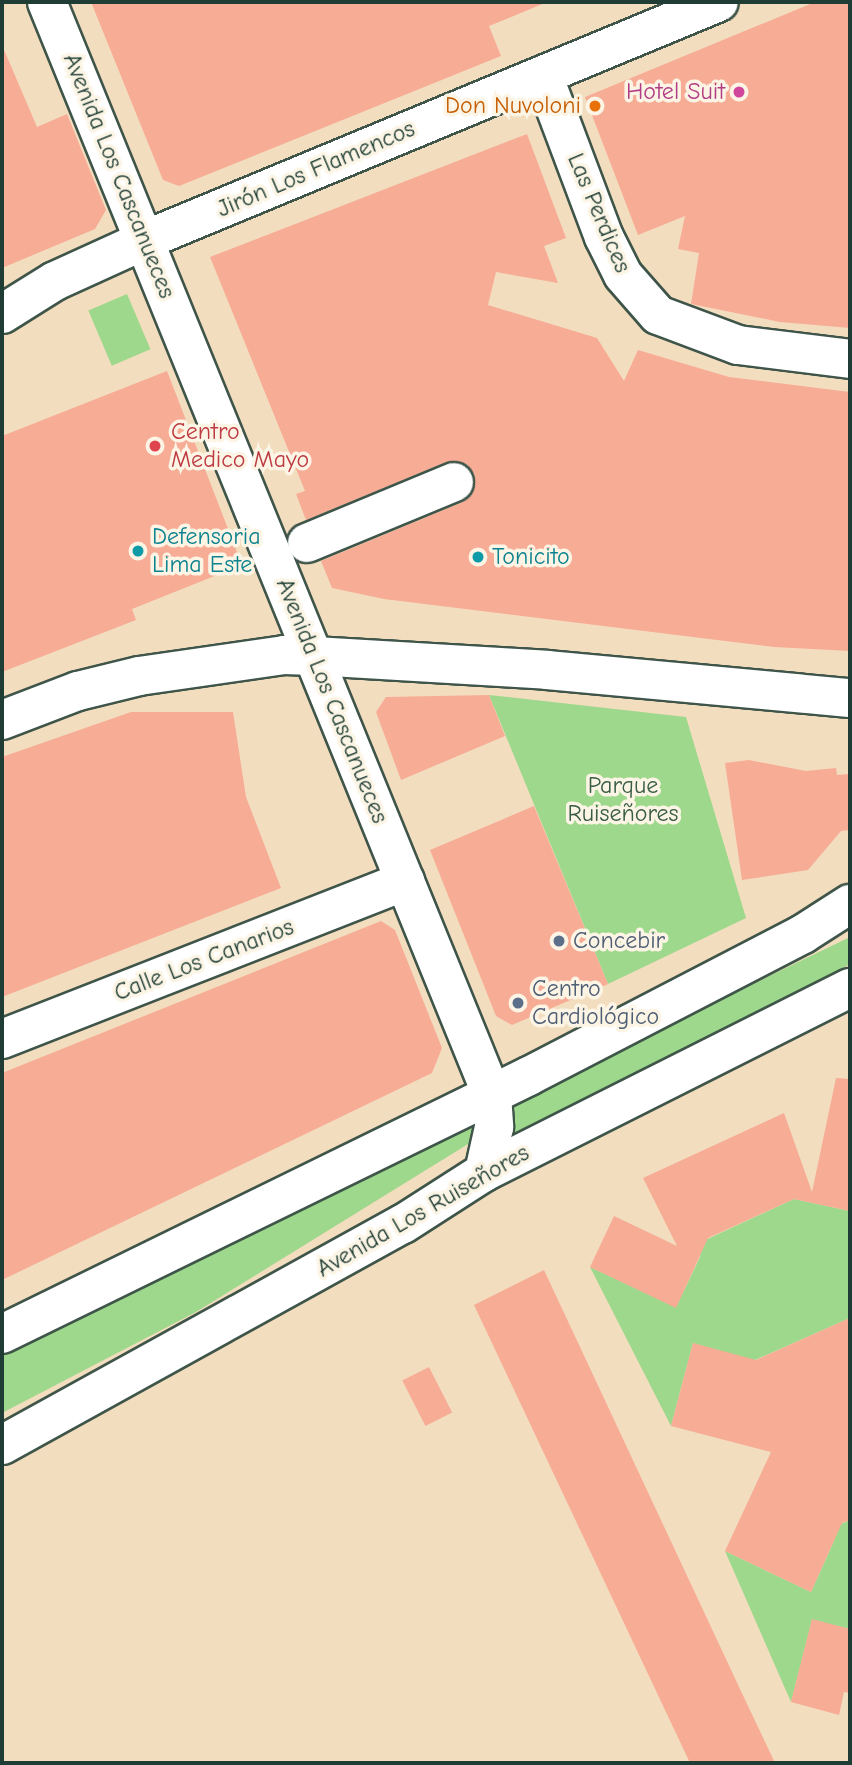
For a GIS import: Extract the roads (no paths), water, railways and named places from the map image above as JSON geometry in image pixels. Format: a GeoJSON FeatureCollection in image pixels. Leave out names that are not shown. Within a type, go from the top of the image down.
{"type":"FeatureCollection","features":[{"type":"Feature","properties":{"kind":"street","name":"Avenida Los Cascanueces"},"geometry":{"type":"LineString","coordinates":[[47,2],[492,1094],[494,1127],[484,1172]]}},
{"type":"Feature","properties":{"kind":"street","name":"Jirón Los Flamencos"},"geometry":{"type":"LineString","coordinates":[[2,314],[55,281],[145,240],[719,2]]}},
{"type":"Feature","properties":{"kind":"street","name":"Las Perdices"},"geometry":{"type":"LineString","coordinates":[[543,75],[604,237],[623,275],[658,315],[738,345],[850,359]]}},
{"type":"Feature","properties":{"kind":"street"},"geometry":{"type":"LineString","coordinates":[[307,543],[454,482]]}},
{"type":"Feature","properties":{"kind":"street"},"geometry":{"type":"LineString","coordinates":[[2,720],[78,691],[139,676],[284,655],[547,670],[850,698]]}},
{"type":"Feature","properties":{"kind":"street","name":"Calle Los Canarios"},"geometry":{"type":"LineString","coordinates":[[2,1039],[405,881]]}},
{"type":"Feature","properties":{"kind":"street"},"geometry":{"type":"LineString","coordinates":[[803,934],[850,904]]}},
{"type":"Feature","properties":{"kind":"street"},"geometry":{"type":"LineString","coordinates":[[2,1334],[492,1094],[803,934],[850,914]]}},
{"type":"Feature","properties":{"kind":"street","name":"Avenida Los Ruiseñores"},"geometry":{"type":"LineString","coordinates":[[2,1446],[402,1224],[484,1172],[850,988]]}},
{"type":"Feature","properties":{"kind":"place","name":"Hotel Suit"},"geometry":{"type":"Point","coordinates":[739,92]}},
{"type":"Feature","properties":{"kind":"place","name":"Don Nuvoloni"},"geometry":{"type":"Point","coordinates":[595,106]}},
{"type":"Feature","properties":{"kind":"place","name":"Centro Medico Mayo"},"geometry":{"type":"Point","coordinates":[155,446]}},
{"type":"Feature","properties":{"kind":"place","name":"Defensoria Lima Este"},"geometry":{"type":"Point","coordinates":[138,551]}},
{"type":"Feature","properties":{"kind":"place","name":"Tonicito"},"geometry":{"type":"Point","coordinates":[478,557]}},
{"type":"Feature","properties":{"kind":"place","name":"Concebir"},"geometry":{"type":"Point","coordinates":[559,941]}},
{"type":"Feature","properties":{"kind":"place","name":"Centro Cardiológico"},"geometry":{"type":"Point","coordinates":[518,1003]}},
{"type":"Feature","properties":{"kind":"park label","name":"Parque Ruiseñores"},"geometry":{"type":"Point","coordinates":[623,800]}}]}
